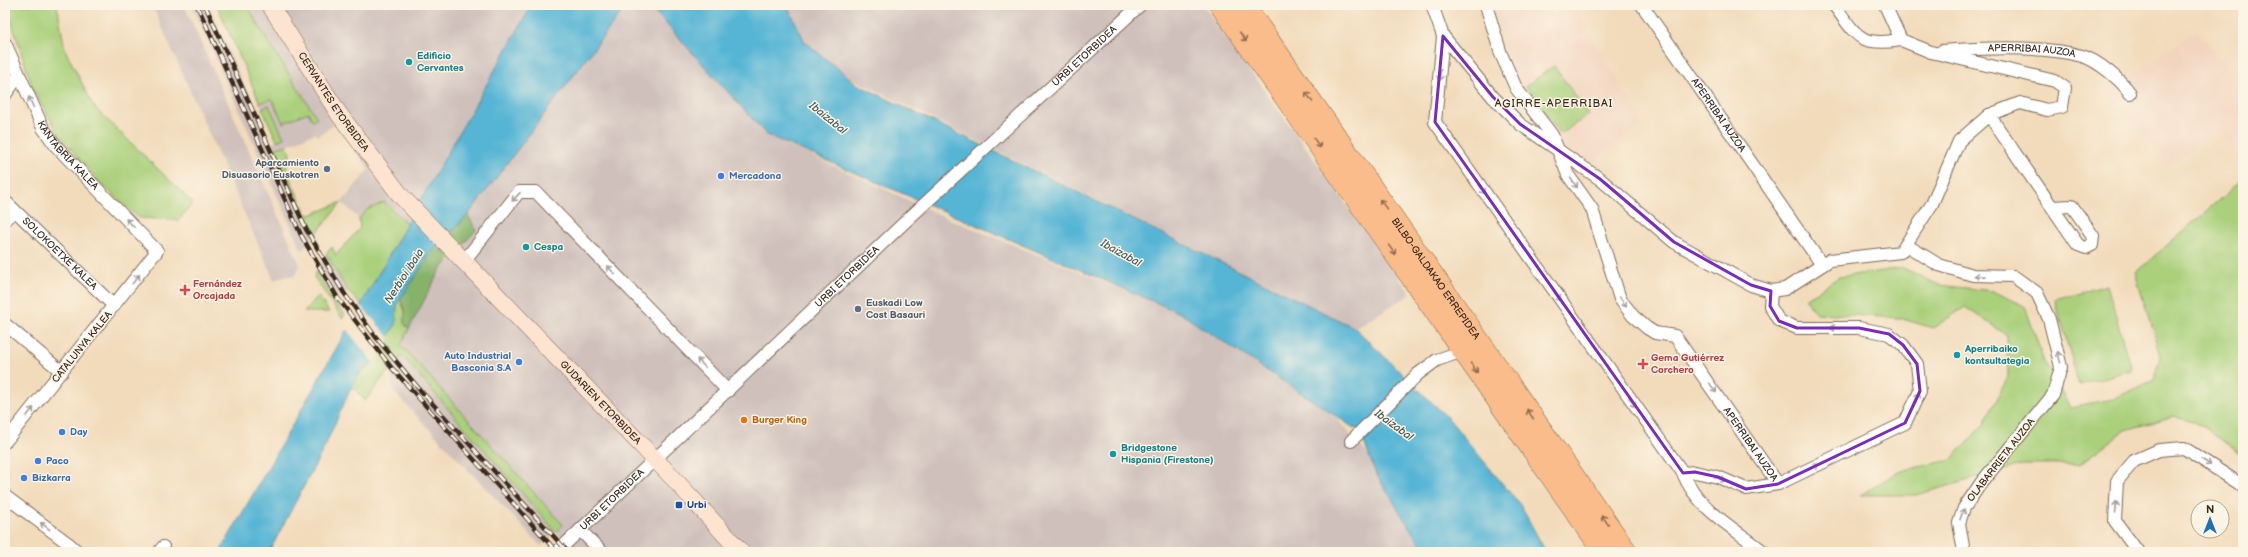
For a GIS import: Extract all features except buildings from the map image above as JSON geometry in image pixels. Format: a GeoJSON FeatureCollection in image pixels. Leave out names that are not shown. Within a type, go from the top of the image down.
{"type":"FeatureCollection","features":[{"type":"Feature","properties":{"kind":"highway","name":"BILBO-GALDAKAO ERREPIDEA"},"geometry":{"type":"LineString","coordinates":[[1220,5],[1604,552]]}},
{"type":"Feature","properties":{"kind":"highway","name":"BILBO-GALDAKAO ERREPIDEA"},"geometry":{"type":"LineString","coordinates":[[1244,5],[1627,552]]}},
{"type":"Feature","properties":{"kind":"street","name":"CERVANTES ETORBIDEA"},"geometry":{"type":"LineString","coordinates":[[270,5],[339,114],[401,196],[461,258]]}},
{"type":"Feature","properties":{"kind":"street","name":"URBI ETORBIDEA"},"geometry":{"type":"LineString","coordinates":[[557,552],[656,460],[906,221],[1140,5]]}},
{"type":"Feature","properties":{"kind":"street"},"geometry":{"type":"LineString","coordinates":[[1432,5],[1443,36],[1493,97],[1520,124],[1600,179],[1674,242],[1751,286],[1771,290],[1785,289],[1830,260],[1901,252],[1906,245]]}},
{"type":"Feature","properties":{"kind":"street","name":"APERRIBAI AUZOA"},"geometry":{"type":"LineString","coordinates":[[1486,5],[1501,54],[1516,88],[1552,135],[1556,149],[1568,175],[1592,209],[1620,299],[1633,316],[1647,328],[1655,333],[1675,336],[1778,484],[1905,423],[1920,391],[1917,364],[1903,346],[1889,334],[1859,328],[1797,328],[1779,320],[1770,306],[1771,290]]}},
{"type":"Feature","properties":{"kind":"street","name":"APERRIBAI AUZOA"},"geometry":{"type":"LineString","coordinates":[[1642,5],[1774,200],[1822,265]]}},
{"type":"Feature","properties":{"kind":"street"},"geometry":{"type":"LineString","coordinates":[[1834,5],[1858,37],[1882,44],[1901,40],[1884,5]]}},
{"type":"Feature","properties":{"kind":"street"},"geometry":{"type":"LineString","coordinates":[[1443,36],[1435,122],[1683,473],[1689,489],[1722,521],[1764,552]]}},
{"type":"Feature","properties":{"kind":"street","name":"APERRIBAI AUZOA"},"geometry":{"type":"LineString","coordinates":[[1901,40],[1931,52],[2055,81],[2065,88],[2062,107],[2047,110],[2020,103],[1989,115],[1959,142],[1932,204],[1906,245]]}},
{"type":"Feature","properties":{"kind":"street","name":"KANTABRIA KALEA"},"geometry":{"type":"LineString","coordinates":[[5,43],[43,128],[56,146],[157,251]]}},
{"type":"Feature","properties":{"kind":"street","name":"APERRIBAI AUZOA"},"geometry":{"type":"LineString","coordinates":[[1931,52],[1982,48],[2060,52],[2084,56],[2112,74],[2126,88]]}},
{"type":"Feature","properties":{"kind":"street"},"geometry":{"type":"LineString","coordinates":[[5,95],[19,75]]}},
{"type":"Feature","properties":{"kind":"street"},"geometry":{"type":"LineString","coordinates":[[1989,115],[2052,207]]}},
{"type":"Feature","properties":{"kind":"street"},"geometry":{"type":"LineString","coordinates":[[461,258],[519,192],[536,192],[728,391]]}},
{"type":"Feature","properties":{"kind":"street","name":"SOLOKOETXE KALEA"},"geometry":{"type":"LineString","coordinates":[[5,201],[114,306]]}},
{"type":"Feature","properties":{"kind":"street"},"geometry":{"type":"LineString","coordinates":[[5,220],[14,210]]}},
{"type":"Feature","properties":{"kind":"street","name":"OLABARRIETA AUZOA"},"geometry":{"type":"LineString","coordinates":[[1906,245],[1939,265],[1973,275],[2013,276],[2037,293],[2049,319],[2061,367],[2053,395],[1981,483],[1964,508],[1958,523],[1964,552]]}},
{"type":"Feature","properties":{"kind":"street","name":"CATALUNYA KALEA"},"geometry":{"type":"LineString","coordinates":[[5,442],[157,251]]}},
{"type":"Feature","properties":{"kind":"street","name":"GUDARIEN ETORBIDEA"},"geometry":{"type":"LineString","coordinates":[[461,258],[702,507],[741,552]]}},
{"type":"Feature","properties":{"kind":"street"},"geometry":{"type":"LineString","coordinates":[[5,324],[62,372]]}},
{"type":"Feature","properties":{"kind":"street"},"geometry":{"type":"LineString","coordinates":[[1351,441],[1418,374],[1437,360],[1463,351]]}},
{"type":"Feature","properties":{"kind":"street"},"geometry":{"type":"LineString","coordinates":[[2138,552],[2115,521],[2117,481],[2134,462],[2159,450],[2184,448],[2243,486]]}},
{"type":"Feature","properties":{"kind":"street"},"geometry":{"type":"LineString","coordinates":[[1683,473],[1695,472],[1718,477],[1746,489],[1778,484]]}},
{"type":"Feature","properties":{"kind":"street"},"geometry":{"type":"LineString","coordinates":[[5,496],[71,549]]}},
{"type":"Feature","properties":{"kind":"street"},"geometry":{"type":"LineString","coordinates":[[580,530],[602,552]]}},
{"type":"Feature","properties":{"kind":"highlighted area"},"geometry":{"type":"Polygon","coordinates":[[[1443,36],[1493,97],[1520,124],[1600,179],[1674,242],[1751,285],[1771,291],[1770,306],[1779,321],[1797,328],[1859,328],[1889,334],[1903,345],[1917,364],[1920,391],[1905,423],[1778,484],[1746,489],[1718,477],[1695,472],[1683,473],[1435,122],[1443,36]]]}},
{"type":"Feature","properties":{"kind":"shaded area"},"geometry":{"type":"Polygon","coordinates":[[[152,5],[184,5],[300,265],[295,276],[281,277],[274,280],[152,5]]]}},
{"type":"Feature","properties":{"kind":"shaded area"},"geometry":{"type":"Polygon","coordinates":[[[192,5],[208,5],[270,144],[284,138],[270,105],[262,108],[260,103],[272,99],[308,112],[312,120],[317,118],[269,43],[247,5],[532,5],[407,224],[386,203],[367,210],[359,219],[342,202],[369,169],[335,124],[317,136],[315,133],[276,150],[273,149],[314,236],[302,251],[192,5]]]}},
{"type":"Feature","properties":{"kind":"shaded area"},"geometry":{"type":"Polygon","coordinates":[[[627,5],[649,5],[767,135],[947,218],[1180,313],[1334,416],[1453,552],[573,552],[556,532],[541,546],[393,391],[392,374],[388,370],[401,356],[555,531],[401,345],[440,270],[476,230],[468,215],[627,5]]]}},
{"type":"Feature","properties":{"kind":"shaded area"},"geometry":{"type":"Polygon","coordinates":[[[787,5],[1203,5],[1411,294],[1355,328],[849,77],[805,42],[787,5]]]}},
{"type":"Feature","properties":{"kind":"shaded area"},"geometry":{"type":"Polygon","coordinates":[[[1515,5],[1572,5],[1641,119],[1638,128],[1589,166],[1556,135],[1516,74],[1505,48],[1495,12],[1515,5]]]}},
{"type":"Feature","properties":{"kind":"shaded area"},"geometry":{"type":"Polygon","coordinates":[[[2196,30],[2243,87],[2243,144],[2234,151],[2216,130],[2170,166],[2107,93],[2196,30]]]}},
{"type":"Feature","properties":{"kind":"shaded area"},"geometry":{"type":"Polygon","coordinates":[[[326,254],[348,291],[334,299],[316,272],[326,254]]]}},
{"type":"Feature","properties":{"kind":"green space"},"geometry":{"type":"Polygon","coordinates":[[[6,5],[57,5],[65,50],[94,107],[193,203],[179,220],[139,218],[101,184],[61,137],[34,92],[6,5]]]}},
{"type":"Feature","properties":{"kind":"green space"},"geometry":{"type":"Polygon","coordinates":[[[217,5],[247,5],[269,43],[317,118],[312,120],[308,112],[283,123],[272,99],[260,103],[217,5]]]}},
{"type":"Feature","properties":{"kind":"green space"},"geometry":{"type":"Polygon","coordinates":[[[1554,66],[1589,115],[1560,134],[1526,86],[1554,66]]]}},
{"type":"Feature","properties":{"kind":"green space"},"geometry":{"type":"Polygon","coordinates":[[[269,105],[284,138],[277,141],[262,108],[269,105]]]}},
{"type":"Feature","properties":{"kind":"green space"},"geometry":{"type":"Polygon","coordinates":[[[287,145],[290,153],[286,170],[306,213],[310,215],[342,202],[314,236],[273,149],[287,145]]]}},
{"type":"Feature","properties":{"kind":"green space"},"geometry":{"type":"Polygon","coordinates":[[[2243,179],[2243,455],[2203,426],[2174,416],[2126,430],[2080,464],[2025,464],[1917,495],[1860,495],[1900,471],[1951,460],[1984,424],[2008,377],[2007,335],[1965,307],[1933,328],[1899,318],[1817,313],[1805,299],[1839,277],[1903,268],[1939,285],[1993,291],[2025,306],[2044,362],[2070,407],[2113,399],[2154,380],[2161,358],[2135,273],[2243,179]]]}},
{"type":"Feature","properties":{"kind":"green space"},"geometry":{"type":"Polygon","coordinates":[[[384,202],[407,224],[361,305],[348,291],[326,254],[332,247],[336,255],[360,228],[359,219],[367,210],[384,202]]]}},
{"type":"Feature","properties":{"kind":"green space"},"geometry":{"type":"Polygon","coordinates":[[[468,215],[476,230],[440,270],[409,329],[404,323],[405,311],[400,299],[430,254],[468,215]]]}},
{"type":"Feature","properties":{"kind":"green space"},"geometry":{"type":"Polygon","coordinates":[[[316,272],[345,315],[342,318],[314,277],[316,272]]]}},
{"type":"Feature","properties":{"kind":"green space"},"geometry":{"type":"Polygon","coordinates":[[[2107,285],[2131,370],[2079,385],[2055,299],[2107,285]]]}},
{"type":"Feature","properties":{"kind":"green space"},"geometry":{"type":"Polygon","coordinates":[[[318,296],[329,312],[304,312],[318,296]]]}},
{"type":"Feature","properties":{"kind":"green space"},"geometry":{"type":"Polygon","coordinates":[[[400,299],[405,311],[404,323],[409,329],[401,345],[563,525],[556,532],[402,356],[384,376],[365,401],[352,386],[361,371],[371,364],[396,324],[397,304],[400,299]]]}},
{"type":"Feature","properties":{"kind":"water","name":"Nerbioi ibaia"},"geometry":{"type":"Polygon","coordinates":[[[532,5],[627,5],[468,215],[430,254],[397,304],[396,324],[371,364],[361,371],[352,386],[323,450],[269,552],[220,552],[532,5]]]}},
{"type":"Feature","properties":{"kind":"water","name":"Ibaizabal"},"geometry":{"type":"Polygon","coordinates":[[[649,5],[787,5],[805,42],[857,84],[1355,328],[1448,418],[1521,506],[1546,552],[1425,552],[1376,474],[1360,432],[1180,313],[767,135],[649,5]]]}},
{"type":"Feature","properties":{"kind":"pier"},"geometry":{"type":"Polygon","coordinates":[[[359,304],[390,338],[374,363],[345,328],[359,304]]]}},
{"type":"Feature","properties":{"kind":"railway"},"geometry":{"type":"LineString","coordinates":[[197,5],[301,235],[337,297],[391,367],[557,552]]}},
{"type":"Feature","properties":{"kind":"railway"},"geometry":{"type":"LineString","coordinates":[[205,5],[306,229],[344,293],[375,336],[420,390],[568,552]]}},
{"type":"Feature","properties":{"kind":"place","name":"Edificio Cervantes"},"geometry":{"type":"Point","coordinates":[409,62]}},
{"type":"Feature","properties":{"kind":"place","name":"Aparcamiento Disuasorio Euskotren"},"geometry":{"type":"Point","coordinates":[327,169]}},
{"type":"Feature","properties":{"kind":"place","name":"Mercadona"},"geometry":{"type":"Point","coordinates":[721,176]}},
{"type":"Feature","properties":{"kind":"place","name":"Cespa"},"geometry":{"type":"Point","coordinates":[526,247]}},
{"type":"Feature","properties":{"kind":"place","name":"Fernández Orcajada"},"geometry":{"type":"Point","coordinates":[185,290]}},
{"type":"Feature","properties":{"kind":"place","name":"Euskadi Low Cost Basauri"},"geometry":{"type":"Point","coordinates":[858,309]}},
{"type":"Feature","properties":{"kind":"place","name":"Aperribaiko kontsultategia"},"geometry":{"type":"Point","coordinates":[1957,355]}},
{"type":"Feature","properties":{"kind":"place","name":"Auto Industrial Basconia S.A"},"geometry":{"type":"Point","coordinates":[519,362]}},
{"type":"Feature","properties":{"kind":"place","name":"Gema Gutiérrez Corchero"},"geometry":{"type":"Point","coordinates":[1643,364]}},
{"type":"Feature","properties":{"kind":"place","name":"Burger King"},"geometry":{"type":"Point","coordinates":[744,420]}},
{"type":"Feature","properties":{"kind":"place","name":"Day"},"geometry":{"type":"Point","coordinates":[62,432]}},
{"type":"Feature","properties":{"kind":"place","name":"Bridgestone Hispania (Firestone)"},"geometry":{"type":"Point","coordinates":[1113,454]}},
{"type":"Feature","properties":{"kind":"place","name":"Paco"},"geometry":{"type":"Point","coordinates":[38,461]}},
{"type":"Feature","properties":{"kind":"place","name":"Bizkarra"},"geometry":{"type":"Point","coordinates":[24,478]}},
{"type":"Feature","properties":{"kind":"place","name":"Urbi"},"geometry":{"type":"Point","coordinates":[679,505]}},
{"type":"Feature","properties":{"kind":"district","name":"AGIRRE-APERRIBAI"},"geometry":{"type":"Point","coordinates":[1554,103]}}]}
